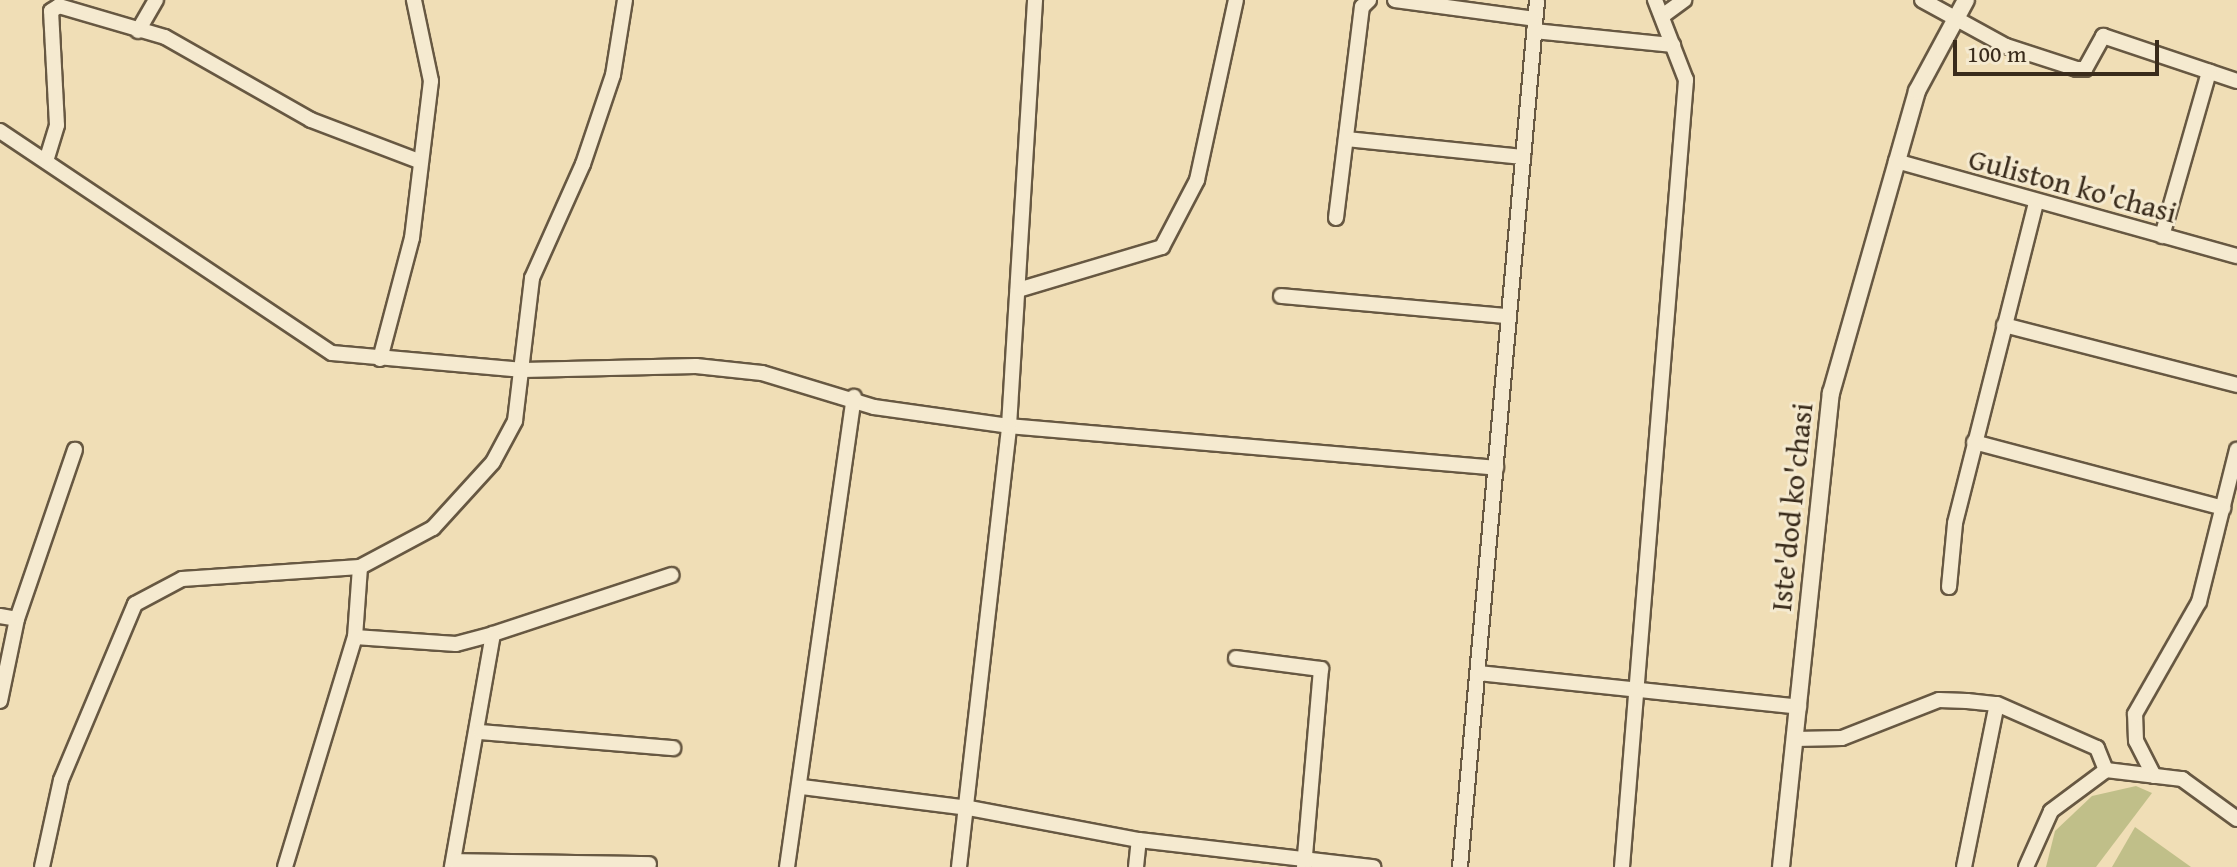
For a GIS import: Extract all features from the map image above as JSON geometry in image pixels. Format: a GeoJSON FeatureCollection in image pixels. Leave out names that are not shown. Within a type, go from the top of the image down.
{"type":"FeatureCollection","features":[{"type":"Feature","properties":{"kind":"street"},"geometry":{"type":"LineString","coordinates":[[138,31],[156,0]]}},
{"type":"Feature","properties":{"kind":"street"},"geometry":{"type":"LineString","coordinates":[[380,359],[412,238],[431,81],[414,0]]}},
{"type":"Feature","properties":{"kind":"street"},"geometry":{"type":"LineString","coordinates":[[42,867],[61,780],[135,604],[182,579],[360,567],[433,528],[463,501],[515,421],[532,278],[588,149],[613,75],[625,0]]}},
{"type":"Feature","properties":{"kind":"street"},"geometry":{"type":"LineString","coordinates":[[959,867],[969,808],[1009,426],[1035,0]]}},
{"type":"Feature","properties":{"kind":"street"},"geometry":{"type":"LineString","coordinates":[[1018,290],[1162,247],[1197,180],[1234,0]]}},
{"type":"Feature","properties":{"kind":"street"},"geometry":{"type":"LineString","coordinates":[[1336,218],[1362,7],[1369,0]]}},
{"type":"Feature","properties":{"kind":"street"},"geometry":{"type":"LineString","coordinates":[[1395,0],[1673,45]]}},
{"type":"Feature","properties":{"kind":"street"},"geometry":{"type":"LineString","coordinates":[[1460,867],[1537,0]]}},
{"type":"Feature","properties":{"kind":"street"},"geometry":{"type":"LineString","coordinates":[[1622,867],[1686,80],[1665,14],[1655,0]]}},
{"type":"Feature","properties":{"kind":"street"},"geometry":{"type":"LineString","coordinates":[[1665,14],[1684,0]]}},
{"type":"Feature","properties":{"kind":"street"},"geometry":{"type":"LineString","coordinates":[[1922,0],[2006,46],[2077,69],[2085,69],[2103,36],[2237,81]]}},
{"type":"Feature","properties":{"kind":"street","name":"Iste'dod ko'chasi"},"geometry":{"type":"LineString","coordinates":[[1781,867],[1831,393],[1917,91],[1953,16],[1966,0]]}},
{"type":"Feature","properties":{"kind":"street"},"geometry":{"type":"LineString","coordinates":[[47,158],[57,125],[51,11],[59,6],[165,37],[311,120],[419,161]]}},
{"type":"Feature","properties":{"kind":"street"},"geometry":{"type":"LineString","coordinates":[[2162,236],[2209,72]]}},
{"type":"Feature","properties":{"kind":"street"},"geometry":{"type":"LineString","coordinates":[[0,131],[47,158],[190,263],[332,353],[523,370],[696,366],[762,373],[854,397],[874,407],[1009,426],[1496,468]]}},
{"type":"Feature","properties":{"kind":"street"},"geometry":{"type":"LineString","coordinates":[[1346,139],[1523,157]]}},
{"type":"Feature","properties":{"kind":"street","name":"Guliston ko'chasi"},"geometry":{"type":"LineString","coordinates":[[1896,161],[2036,203],[2237,256]]}},
{"type":"Feature","properties":{"kind":"street"},"geometry":{"type":"LineString","coordinates":[[1949,587],[1974,442],[2036,203]]}},
{"type":"Feature","properties":{"kind":"street"},"geometry":{"type":"LineString","coordinates":[[1281,296],[1507,316]]}},
{"type":"Feature","properties":{"kind":"street"},"geometry":{"type":"LineString","coordinates":[[2004,325],[2237,385]]}},
{"type":"Feature","properties":{"kind":"street"},"geometry":{"type":"LineString","coordinates":[[787,867],[802,787],[854,397]]}},
{"type":"Feature","properties":{"kind":"street"},"geometry":{"type":"LineString","coordinates":[[1974,442],[2223,508]]}},
{"type":"Feature","properties":{"kind":"street"},"geometry":{"type":"LineString","coordinates":[[0,701],[17,619],[75,450]]}},
{"type":"Feature","properties":{"kind":"street"},"geometry":{"type":"LineString","coordinates":[[2154,776],[2136,741],[2135,714],[2199,602],[2237,450]]}},
{"type":"Feature","properties":{"kind":"street"},"geometry":{"type":"LineString","coordinates":[[285,867],[355,637],[360,567]]}},
{"type":"Feature","properties":{"kind":"street"},"geometry":{"type":"LineString","coordinates":[[355,637],[456,644],[671,575]]}},
{"type":"Feature","properties":{"kind":"street"},"geometry":{"type":"LineString","coordinates":[[0,616],[17,619]]}},
{"type":"Feature","properties":{"kind":"street"},"geometry":{"type":"LineString","coordinates":[[493,634],[481,732],[453,864],[649,864]]}},
{"type":"Feature","properties":{"kind":"street"},"geometry":{"type":"LineString","coordinates":[[1236,658],[1321,669],[1304,863]]}},
{"type":"Feature","properties":{"kind":"street"},"geometry":{"type":"LineString","coordinates":[[1478,673],[1637,685],[1799,707]]}},
{"type":"Feature","properties":{"kind":"street"},"geometry":{"type":"LineString","coordinates":[[1795,739],[1842,738],[1939,700],[1997,704],[2097,748],[2106,770]]}},
{"type":"Feature","properties":{"kind":"street"},"geometry":{"type":"LineString","coordinates":[[1964,867],[1997,704]]}},
{"type":"Feature","properties":{"kind":"street"},"geometry":{"type":"LineString","coordinates":[[481,732],[673,748]]}},
{"type":"Feature","properties":{"kind":"street"},"geometry":{"type":"LineString","coordinates":[[2026,867],[2051,811],[2106,770],[2182,779],[2237,818]]}},
{"type":"Feature","properties":{"kind":"street"},"geometry":{"type":"LineString","coordinates":[[802,787],[969,808],[1139,840],[1304,863],[1373,867]]}},
{"type":"Feature","properties":{"kind":"street"},"geometry":{"type":"LineString","coordinates":[[1136,867],[1139,840]]}},
{"type":"Feature","properties":{"kind":"shaded area"},"geometry":{"type":"Polygon","coordinates":[[[2136,786],[2152,793],[2096,867],[2046,867],[2055,831],[2092,796],[2136,786]]]}},
{"type":"Feature","properties":{"kind":"shaded area"},"geometry":{"type":"Polygon","coordinates":[[[2135,827],[2191,867],[2112,867],[2135,827]]]}}]}
